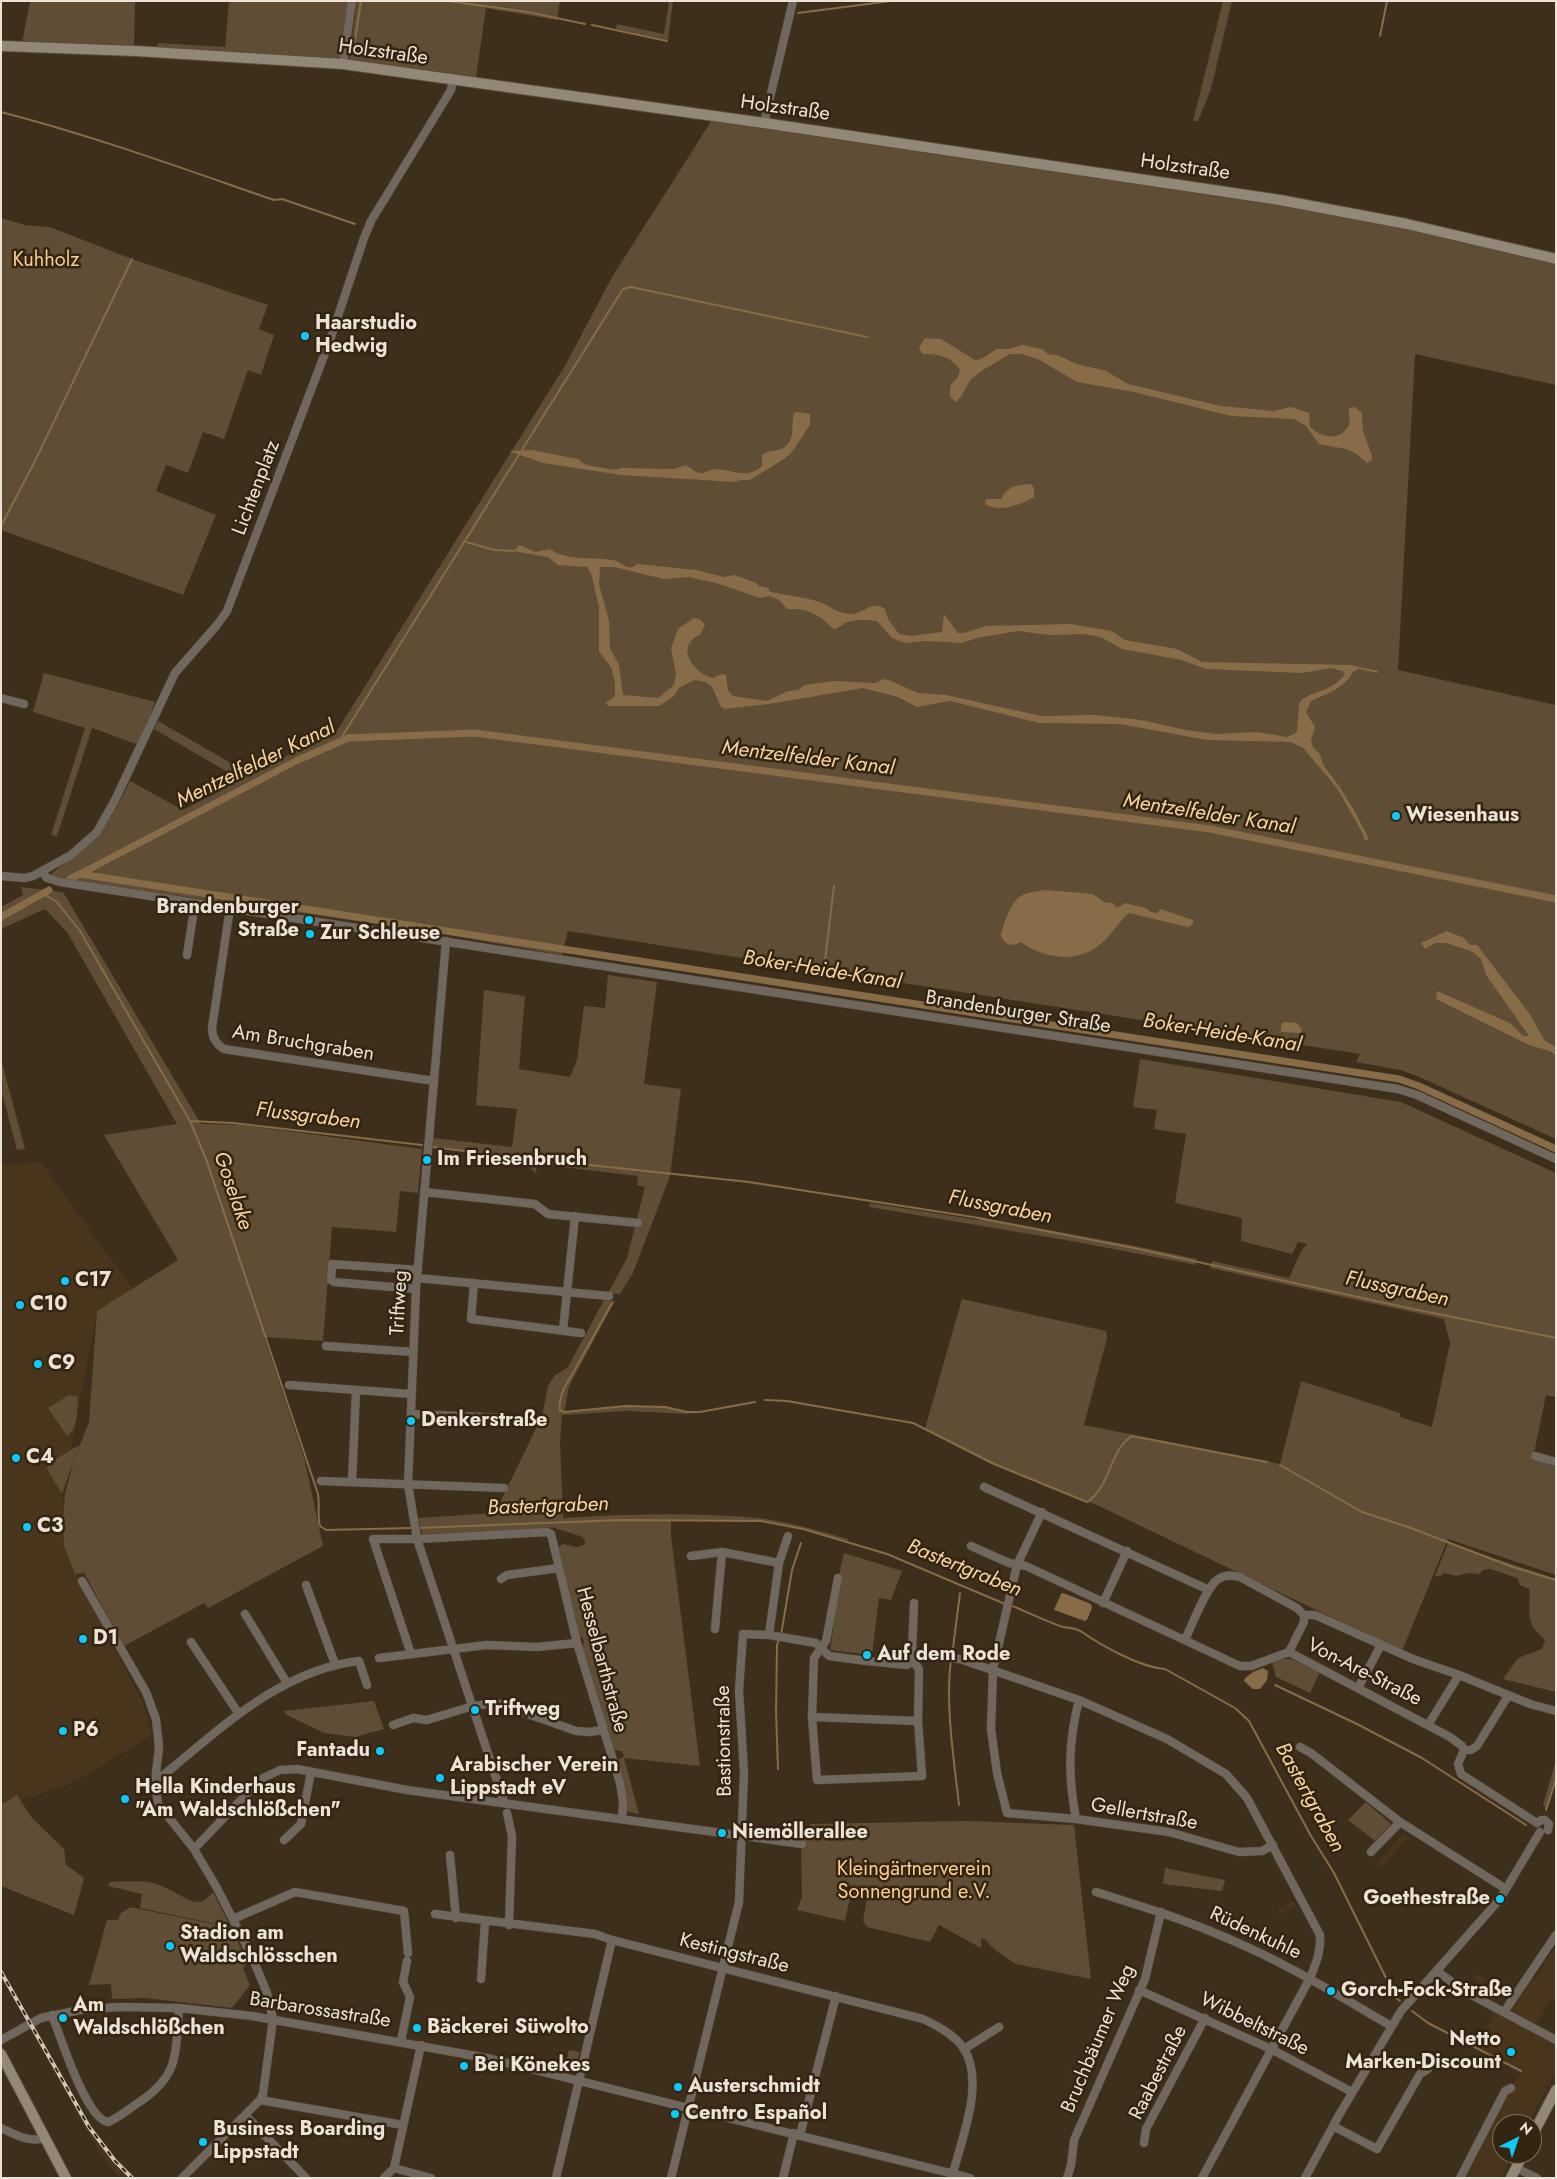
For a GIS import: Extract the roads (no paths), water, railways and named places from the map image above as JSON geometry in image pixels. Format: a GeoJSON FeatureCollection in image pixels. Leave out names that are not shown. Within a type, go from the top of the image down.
{"type":"FeatureCollection","features":[{"type":"Feature","properties":{"kind":"main road","name":"Holzstraße"},"geometry":{"type":"LineString","coordinates":[[1,46],[136,51],[343,64],[764,123],[1280,200],[1407,224],[1556,259]]}},
{"type":"Feature","properties":{"kind":"main road"},"geometry":{"type":"LineString","coordinates":[[1,2054],[66,2178]]}},
{"type":"Feature","properties":{"kind":"main road"},"geometry":{"type":"LineString","coordinates":[[1542,2117],[1556,2090]]}},
{"type":"Feature","properties":{"kind":"main road"},"geometry":{"type":"LineString","coordinates":[[1511,2178],[1518,2164]]}},
{"type":"Feature","properties":{"kind":"street"},"geometry":{"type":"LineString","coordinates":[[343,64],[352,1]]}},
{"type":"Feature","properties":{"kind":"street"},"geometry":{"type":"LineString","coordinates":[[764,123],[793,1]]}},
{"type":"Feature","properties":{"kind":"street","name":"Lichtenplatz"},"geometry":{"type":"LineString","coordinates":[[1,876],[24,878],[42,872],[71,855],[97,832],[115,800],[175,673],[227,611],[330,340],[364,238],[372,221],[451,90],[453,80]]}},
{"type":"Feature","properties":{"kind":"street"},"geometry":{"type":"LineString","coordinates":[[1,698],[24,704]]}},
{"type":"Feature","properties":{"kind":"street","name":"Brandenburger Straße"},"geometry":{"type":"LineString","coordinates":[[42,872],[47,878],[55,882],[1398,1089],[1417,1095],[1556,1159]]}},
{"type":"Feature","properties":{"kind":"street"},"geometry":{"type":"LineString","coordinates":[[187,955],[195,903]]}},
{"type":"Feature","properties":{"kind":"street","name":"Am Bruchgraben"},"geometry":{"type":"LineString","coordinates":[[230,908],[212,1028],[212,1036],[219,1046],[224,1049],[434,1081]]}},
{"type":"Feature","properties":{"kind":"street","name":"Triftweg"},"geometry":{"type":"LineString","coordinates":[[446,941],[416,1289],[408,1484],[417,1539],[504,1802]]}},
{"type":"Feature","properties":{"kind":"street"},"geometry":{"type":"LineString","coordinates":[[424,1192],[535,1204],[548,1214],[638,1223]]}},
{"type":"Feature","properties":{"kind":"street"},"geometry":{"type":"LineString","coordinates":[[563,1330],[575,1216]]}},
{"type":"Feature","properties":{"kind":"street"},"geometry":{"type":"LineString","coordinates":[[416,1289],[334,1282],[331,1280],[332,1264],[418,1274],[474,1284],[610,1296]]}},
{"type":"Feature","properties":{"kind":"street"},"geometry":{"type":"LineString","coordinates":[[474,1284],[471,1319],[581,1333]]}},
{"type":"Feature","properties":{"kind":"street"},"geometry":{"type":"LineString","coordinates":[[326,1346],[413,1352]]}},
{"type":"Feature","properties":{"kind":"street"},"geometry":{"type":"LineString","coordinates":[[289,1385],[411,1394]]}},
{"type":"Feature","properties":{"kind":"street"},"geometry":{"type":"LineString","coordinates":[[352,1482],[356,1391]]}},
{"type":"Feature","properties":{"kind":"street"},"geometry":{"type":"LineString","coordinates":[[411,1414],[505,1418]]}},
{"type":"Feature","properties":{"kind":"street"},"geometry":{"type":"LineString","coordinates":[[1535,1456],[1556,1462]]}},
{"type":"Feature","properties":{"kind":"street"},"geometry":{"type":"LineString","coordinates":[[321,1481],[504,1488]]}},
{"type":"Feature","properties":{"kind":"street"},"geometry":{"type":"LineString","coordinates":[[984,1487],[1209,1590]]}},
{"type":"Feature","properties":{"kind":"street"},"geometry":{"type":"LineString","coordinates":[[992,1668],[1017,1565],[1042,1512]]}},
{"type":"Feature","properties":{"kind":"street","name":"Hesselbarthstraße"},"geometry":{"type":"LineString","coordinates":[[417,1539],[547,1532],[551,1534],[577,1643],[602,1730],[620,1783],[623,1801],[622,1819]]}},
{"type":"Feature","properties":{"kind":"street"},"geometry":{"type":"LineString","coordinates":[[788,1536],[779,1563],[769,1635],[816,1643],[829,1656],[867,1662],[906,1664],[922,1656],[953,1658],[992,1668],[1079,1700],[1167,1739],[1226,1774],[1247,1798],[1320,1935],[1319,1956],[1310,1978],[1202,2178]]}},
{"type":"Feature","properties":{"kind":"street"},"geometry":{"type":"LineString","coordinates":[[411,1654],[373,1539],[417,1539]]}},
{"type":"Feature","properties":{"kind":"street","name":"Von-Are-Straße"},"geometry":{"type":"LineString","coordinates":[[971,1546],[1017,1565],[1026,1566],[1240,1666],[1251,1666],[1289,1652],[1428,1725],[1462,1746],[1464,1750]]}},
{"type":"Feature","properties":{"kind":"street"},"geometry":{"type":"LineString","coordinates":[[1102,1603],[1127,1551]]}},
{"type":"Feature","properties":{"kind":"street"},"geometry":{"type":"LineString","coordinates":[[691,1556],[722,1552],[779,1563]]}},
{"type":"Feature","properties":{"kind":"street"},"geometry":{"type":"LineString","coordinates":[[715,1629],[722,1552]]}},
{"type":"Feature","properties":{"kind":"street","name":"Hesselbarthstraße"},"geometry":{"type":"LineString","coordinates":[[501,1579],[507,1575],[559,1568]]}},
{"type":"Feature","properties":{"kind":"street"},"geometry":{"type":"LineString","coordinates":[[1185,1640],[1209,1590],[1216,1580],[1224,1576],[1240,1577],[1298,1608],[1304,1615],[1304,1622],[1289,1652]]}},
{"type":"Feature","properties":{"kind":"street"},"geometry":{"type":"LineString","coordinates":[[838,1578],[826,1641],[814,1658],[812,1716],[817,1780],[922,1776],[918,1721],[919,1669],[913,1661],[912,1651],[914,1603]]}},
{"type":"Feature","properties":{"kind":"street"},"geometry":{"type":"LineString","coordinates":[[82,1581],[146,1692],[156,1719],[159,1747],[155,1782],[158,1804],[194,1849],[233,1919],[267,1993],[273,2019],[260,2100],[182,2178]]}},
{"type":"Feature","properties":{"kind":"street"},"geometry":{"type":"LineString","coordinates":[[306,1586],[335,1664]]}},
{"type":"Feature","properties":{"kind":"street"},"geometry":{"type":"LineString","coordinates":[[245,1614],[287,1683]]}},
{"type":"Feature","properties":{"kind":"street"},"geometry":{"type":"LineString","coordinates":[[1304,1615],[1315,1615],[1413,1659],[1459,1675],[1530,1704],[1556,1710]]}},
{"type":"Feature","properties":{"kind":"street","name":"Bastionstraße"},"geometry":{"type":"LineString","coordinates":[[670,2178],[739,1902],[744,1771],[739,1690],[743,1634],[769,1635]]}},
{"type":"Feature","properties":{"kind":"street"},"geometry":{"type":"LineString","coordinates":[[191,1642],[239,1714]]}},
{"type":"Feature","properties":{"kind":"street"},"geometry":{"type":"LineString","coordinates":[[379,1658],[486,1644],[537,1647],[577,1643]]}},
{"type":"Feature","properties":{"kind":"street"},"geometry":{"type":"LineString","coordinates":[[1358,1688],[1381,1645]]}},
{"type":"Feature","properties":{"kind":"street"},"geometry":{"type":"LineString","coordinates":[[155,1782],[239,1714],[287,1683],[335,1664],[359,1661],[367,1685]]}},
{"type":"Feature","properties":{"kind":"street","name":"Gellertstraße"},"geometry":{"type":"LineString","coordinates":[[992,1668],[991,1729],[997,1773],[1007,1813],[1076,1819],[1169,1832],[1239,1852],[1262,1851],[1273,1845]]}},
{"type":"Feature","properties":{"kind":"street"},"geometry":{"type":"LineString","coordinates":[[1428,1725],[1459,1675]]}},
{"type":"Feature","properties":{"kind":"street"},"geometry":{"type":"LineString","coordinates":[[1508,1696],[1477,1746],[1471,1750],[1464,1750],[1458,1764],[1461,1774],[1537,1823],[1537,1828],[1548,1832]]}},
{"type":"Feature","properties":{"kind":"street"},"geometry":{"type":"LineString","coordinates":[[1076,1819],[1069,1764],[1072,1726],[1079,1700]]}},
{"type":"Feature","properties":{"kind":"street"},"geometry":{"type":"LineString","coordinates":[[393,1725],[413,1718],[427,1720],[473,1706],[497,1703],[576,1731],[590,1732],[602,1730]]}},
{"type":"Feature","properties":{"kind":"street"},"geometry":{"type":"LineString","coordinates":[[812,1716],[918,1721]]}},
{"type":"Feature","properties":{"kind":"street"},"geometry":{"type":"LineString","coordinates":[[1300,1748],[1310,1753],[1400,1822],[1506,1889]]}},
{"type":"Feature","properties":{"kind":"street"},"geometry":{"type":"LineString","coordinates":[[194,1849],[261,1779],[280,1770],[297,1770],[407,1790],[802,1844]]}},
{"type":"Feature","properties":{"kind":"street"},"geometry":{"type":"LineString","coordinates":[[284,1840],[301,1824],[311,1772]]}},
{"type":"Feature","properties":{"kind":"street"},"geometry":{"type":"LineString","coordinates":[[507,1813],[512,1836],[509,1925]]}},
{"type":"Feature","properties":{"kind":"street"},"geometry":{"type":"LineString","coordinates":[[1305,2178],[1352,2092],[1401,2011],[1495,1905],[1548,1832],[1549,1824],[1545,1820],[1537,1823]]}},
{"type":"Feature","properties":{"kind":"street"},"geometry":{"type":"LineString","coordinates":[[1371,1852],[1400,1822]]}},
{"type":"Feature","properties":{"kind":"street"},"geometry":{"type":"LineString","coordinates":[[450,1855],[456,1918]]}},
{"type":"Feature","properties":{"kind":"street","name":"Barbarossastraße"},"geometry":{"type":"LineString","coordinates":[[233,1919],[294,1892],[404,1911],[408,1957],[403,1982],[410,1997],[401,2041]]}},
{"type":"Feature","properties":{"kind":"street","name":"Rüdenkuhle"},"geometry":{"type":"LineString","coordinates":[[1096,1892],[1160,1912],[1231,1939],[1310,1978],[1391,2026]]}},
{"type":"Feature","properties":{"kind":"street","name":"Bruchbäumer Weg"},"geometry":{"type":"LineString","coordinates":[[1067,2178],[1071,2166],[1074,2140],[1145,1979],[1160,1912]]}},
{"type":"Feature","properties":{"kind":"street","name":"Kestingstraße"},"geometry":{"type":"LineString","coordinates":[[435,1914],[485,1922],[595,1934],[612,1940],[924,2019],[951,2035],[964,2049],[972,2074],[971,2104],[953,2173]]}},
{"type":"Feature","properties":{"kind":"street"},"geometry":{"type":"LineString","coordinates":[[482,1979],[485,1922]]}},
{"type":"Feature","properties":{"kind":"street"},"geometry":{"type":"LineString","coordinates":[[1504,2012],[1556,1935]]}},
{"type":"Feature","properties":{"kind":"street"},"geometry":{"type":"LineString","coordinates":[[556,2178],[612,1940]]}},
{"type":"Feature","properties":{"kind":"street"},"geometry":{"type":"LineString","coordinates":[[1437,1970],[1464,1991],[1556,2040]]}},
{"type":"Feature","properties":{"kind":"street","name":"Wibbeltstraße"},"geometry":{"type":"LineString","coordinates":[[1139,1990],[1271,2049],[1352,2092]]}},
{"type":"Feature","properties":{"kind":"street"},"geometry":{"type":"LineString","coordinates":[[784,2178],[836,1996]]}},
{"type":"Feature","properties":{"kind":"street","name":"Barbarossastraße"},"geometry":{"type":"LineString","coordinates":[[1,2040],[30,2023],[52,2015],[85,2009],[112,2007],[179,2008],[273,2019],[471,2054],[970,2178]]}},
{"type":"Feature","properties":{"kind":"street"},"geometry":{"type":"LineString","coordinates":[[52,2015],[68,2059],[87,2100],[99,2118],[108,2122],[153,2093],[170,2074],[175,2057],[179,2008]]}},
{"type":"Feature","properties":{"kind":"street","name":"Raabestraße"},"geometry":{"type":"LineString","coordinates":[[1144,2143],[1146,2129],[1205,2018]]}},
{"type":"Feature","properties":{"kind":"street"},"geometry":{"type":"LineString","coordinates":[[964,2049],[998,2027]]}},
{"type":"Feature","properties":{"kind":"street"},"geometry":{"type":"LineString","coordinates":[[384,2178],[394,2168],[421,2045]]}},
{"type":"Feature","properties":{"kind":"street"},"geometry":{"type":"LineString","coordinates":[[1333,2126],[1377,2149],[1420,2074],[1428,2069]]}},
{"type":"Feature","properties":{"kind":"street"},"geometry":{"type":"LineString","coordinates":[[1460,2178],[1505,2091],[1511,2088]]}},
{"type":"Feature","properties":{"kind":"street"},"geometry":{"type":"LineString","coordinates":[[260,2100],[403,2125]]}},
{"type":"Feature","properties":{"kind":"street"},"geometry":{"type":"LineString","coordinates":[[246,2116],[306,2178]]}},
{"type":"Feature","properties":{"kind":"street"},"geometry":{"type":"LineString","coordinates":[[1,2128],[23,2138],[38,2141],[46,2138]]}},
{"type":"Feature","properties":{"kind":"street"},"geometry":{"type":"LineString","coordinates":[[394,2168],[431,2178]]}},
{"type":"Feature","properties":{"kind":"street"},"geometry":{"type":"LineString","coordinates":[[1516,2168],[1537,2178]]}},
{"type":"Feature","properties":{"kind":"waterway"},"geometry":{"type":"LineString","coordinates":[[353,53],[361,1]]}},
{"type":"Feature","properties":{"kind":"waterway"},"geometry":{"type":"LineString","coordinates":[[448,1],[528,12],[585,24]]}},
{"type":"Feature","properties":{"kind":"waterway"},"geometry":{"type":"LineString","coordinates":[[798,13],[891,1]]}},
{"type":"Feature","properties":{"kind":"waterway"},"geometry":{"type":"LineString","coordinates":[[1380,36],[1387,1]]}},
{"type":"Feature","properties":{"kind":"waterway"},"geometry":{"type":"LineString","coordinates":[[592,25],[667,41]]}},
{"type":"Feature","properties":{"kind":"waterway"},"geometry":{"type":"LineString","coordinates":[[1,112],[105,142],[274,200],[282,199],[355,224]]}},
{"type":"Feature","properties":{"kind":"waterway"},"geometry":{"type":"LineString","coordinates":[[1,526],[35,461],[132,259]]}},
{"type":"Feature","properties":{"kind":"waterway"},"geometry":{"type":"LineString","coordinates":[[338,743],[623,289],[631,287],[867,337]]}},
{"type":"Feature","properties":{"kind":"waterway"},"geometry":{"type":"LineString","coordinates":[[466,542],[494,550],[513,551]]}},
{"type":"Feature","properties":{"kind":"waterway","name":"Mentzelfelder Kanal"},"geometry":{"type":"LineString","coordinates":[[80,874],[296,761],[348,738],[475,733],[1210,829],[1556,899]]}},
{"type":"Feature","properties":{"kind":"waterway","name":"Boker-Heide-Kanal"},"geometry":{"type":"LineString","coordinates":[[70,879],[80,874],[1399,1079],[1419,1086],[1556,1149]]}},
{"type":"Feature","properties":{"kind":"waterway"},"geometry":{"type":"LineString","coordinates":[[824,969],[834,886]]}},
{"type":"Feature","properties":{"kind":"waterway","name":"Boker-Heide-Kanal"},"geometry":{"type":"LineString","coordinates":[[1,917],[49,890]]}},
{"type":"Feature","properties":{"kind":"waterway","name":"Goselake"},"geometry":{"type":"LineString","coordinates":[[42,893],[57,902],[80,931],[190,1121],[206,1159],[318,1494],[320,1526],[326,1530],[412,1528]]}},
{"type":"Feature","properties":{"kind":"waterway","name":"Flussgraben"},"geometry":{"type":"LineString","coordinates":[[190,1121],[233,1123],[422,1145]]}},
{"type":"Feature","properties":{"kind":"waterway","name":"Flussgraben"},"geometry":{"type":"LineString","coordinates":[[432,1147],[749,1182],[973,1217],[1134,1248],[1556,1338]]}},
{"type":"Feature","properties":{"kind":"waterway"},"geometry":{"type":"LineString","coordinates":[[612,1303],[565,1386],[561,1395],[560,1410],[564,1412],[626,1406],[665,1407],[687,1412],[700,1412],[755,1402]]}},
{"type":"Feature","properties":{"kind":"waterway"},"geometry":{"type":"LineString","coordinates":[[765,1400],[787,1401],[913,1423],[994,1464],[1087,1502],[1101,1487],[1124,1442],[1132,1436],[1267,1462]]}},
{"type":"Feature","properties":{"kind":"waterway"},"geometry":{"type":"LineString","coordinates":[[1280,1465],[1362,1512],[1408,1527],[1513,1567],[1556,1580]]}},
{"type":"Feature","properties":{"kind":"waterway","name":"Bastertgraben"},"geometry":{"type":"LineString","coordinates":[[417,1528],[621,1520],[761,1521],[803,1529],[887,1554],[1005,1604]]}},
{"type":"Feature","properties":{"kind":"waterway"},"geometry":{"type":"LineString","coordinates":[[781,1635],[792,1570],[801,1543]]}},
{"type":"Feature","properties":{"kind":"waterway"},"geometry":{"type":"LineString","coordinates":[[952,1656],[960,1593]]}},
{"type":"Feature","properties":{"kind":"waterway","name":"Bastertgraben"},"geometry":{"type":"LineString","coordinates":[[1010,1605],[1056,1625],[1080,1631],[1133,1660],[1165,1669],[1235,1708],[1249,1721],[1311,1836],[1334,1873],[1396,1998],[1400,2001]]}},
{"type":"Feature","properties":{"kind":"waterway"},"geometry":{"type":"LineString","coordinates":[[778,1769],[776,1712],[777,1645],[779,1640]]}},
{"type":"Feature","properties":{"kind":"waterway"},"geometry":{"type":"LineString","coordinates":[[951,1660],[949,1695],[959,1805]]}},
{"type":"Feature","properties":{"kind":"waterway"},"geometry":{"type":"LineString","coordinates":[[1275,1685],[1357,1724],[1422,1758],[1526,1825]]}},
{"type":"Feature","properties":{"kind":"waterway"},"geometry":{"type":"LineString","coordinates":[[1546,1810],[1556,1779]]}},
{"type":"Feature","properties":{"kind":"waterway","name":"Bastertgraben"},"geometry":{"type":"LineString","coordinates":[[1412,2011],[1428,2023],[1521,2071]]}},
{"type":"Feature","properties":{"kind":"railway"},"geometry":{"type":"LineString","coordinates":[[1,1972],[89,2127],[115,2161],[132,2178]]}},
{"type":"Feature","properties":{"kind":"place","name":"Haarstudio Hedwig"},"geometry":{"type":"Point","coordinates":[305,336]}},
{"type":"Feature","properties":{"kind":"place","name":"Wiesenhaus"},"geometry":{"type":"Point","coordinates":[1396,816]}},
{"type":"Feature","properties":{"kind":"place","name":"Brandenburger Straße"},"geometry":{"type":"Point","coordinates":[309,920]}},
{"type":"Feature","properties":{"kind":"place","name":"Zur Schleuse"},"geometry":{"type":"Point","coordinates":[310,934]}},
{"type":"Feature","properties":{"kind":"place","name":"Im Friesenbruch"},"geometry":{"type":"Point","coordinates":[427,1160]}},
{"type":"Feature","properties":{"kind":"place","name":"C17"},"geometry":{"type":"Point","coordinates":[65,1281]}},
{"type":"Feature","properties":{"kind":"place","name":"C10"},"geometry":{"type":"Point","coordinates":[20,1305]}},
{"type":"Feature","properties":{"kind":"place","name":"C9"},"geometry":{"type":"Point","coordinates":[38,1364]}},
{"type":"Feature","properties":{"kind":"place","name":"Denkerstraße"},"geometry":{"type":"Point","coordinates":[411,1421]}},
{"type":"Feature","properties":{"kind":"place","name":"C4"},"geometry":{"type":"Point","coordinates":[16,1458]}},
{"type":"Feature","properties":{"kind":"place","name":"C3"},"geometry":{"type":"Point","coordinates":[27,1527]}},
{"type":"Feature","properties":{"kind":"place","name":"D1"},"geometry":{"type":"Point","coordinates":[83,1639]}},
{"type":"Feature","properties":{"kind":"place","name":"Auf dem Rode"},"geometry":{"type":"Point","coordinates":[867,1655]}},
{"type":"Feature","properties":{"kind":"place","name":"Triftweg"},"geometry":{"type":"Point","coordinates":[475,1710]}},
{"type":"Feature","properties":{"kind":"place","name":"P6"},"geometry":{"type":"Point","coordinates":[63,1731]}},
{"type":"Feature","properties":{"kind":"place","name":"Fantadu"},"geometry":{"type":"Point","coordinates":[380,1751]}},
{"type":"Feature","properties":{"kind":"place","name":"Arabischer Verein Lippstadt eV"},"geometry":{"type":"Point","coordinates":[440,1778]}},
{"type":"Feature","properties":{"kind":"place","name":"Hella Kinderhaus \"Am Waldschlößchen\""},"geometry":{"type":"Point","coordinates":[125,1799]}},
{"type":"Feature","properties":{"kind":"place","name":"Niemöllerallee"},"geometry":{"type":"Point","coordinates":[722,1833]}},
{"type":"Feature","properties":{"kind":"place","name":"Goethestraße"},"geometry":{"type":"Point","coordinates":[1500,1899]}},
{"type":"Feature","properties":{"kind":"place","name":"Stadion am Waldschlösschen"},"geometry":{"type":"Point","coordinates":[170,1946]}},
{"type":"Feature","properties":{"kind":"place","name":"Gorch-Fock-Straße"},"geometry":{"type":"Point","coordinates":[1331,1991]}},
{"type":"Feature","properties":{"kind":"place","name":"Am Waldschlößchen"},"geometry":{"type":"Point","coordinates":[63,2018]}},
{"type":"Feature","properties":{"kind":"place","name":"Bäckerei Süwolto"},"geometry":{"type":"Point","coordinates":[417,2028]}},
{"type":"Feature","properties":{"kind":"place","name":"Netto Marken-Discount"},"geometry":{"type":"Point","coordinates":[1511,2052]}},
{"type":"Feature","properties":{"kind":"place","name":"Bei Könekes"},"geometry":{"type":"Point","coordinates":[464,2066]}},
{"type":"Feature","properties":{"kind":"place","name":"Austerschmidt"},"geometry":{"type":"Point","coordinates":[678,2087]}},
{"type":"Feature","properties":{"kind":"place","name":"Centro Español"},"geometry":{"type":"Point","coordinates":[675,2114]}},
{"type":"Feature","properties":{"kind":"place","name":"Business Boarding Lippstadt"},"geometry":{"type":"Point","coordinates":[203,2142]}},
{"type":"Feature","properties":{"kind":"park label","name":"Kuhholz"},"geometry":{"type":"Point","coordinates":[46,261]}},
{"type":"Feature","properties":{"kind":"park label","name":"Kleingärtnerverein Sonnengrund e.V."},"geometry":{"type":"Point","coordinates":[914,1882]}}]}
